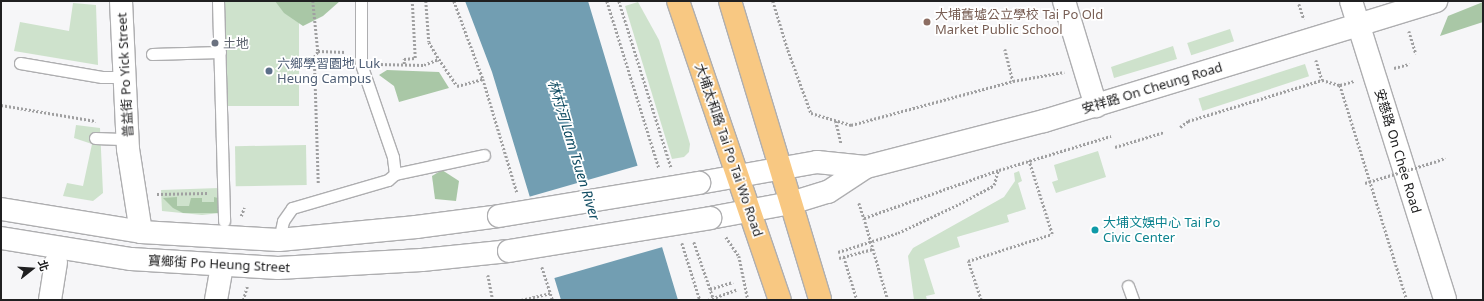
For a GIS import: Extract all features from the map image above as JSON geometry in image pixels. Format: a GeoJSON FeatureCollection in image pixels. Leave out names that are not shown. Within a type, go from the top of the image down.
{"type":"FeatureCollection","features":[{"type":"Feature","properties":{"kind":"main road","name":"普益街 Po Yick Street"},"geometry":{"type":"LineString","coordinates":[[121,1],[128,144],[123,177],[133,231]]}},
{"type":"Feature","properties":{"kind":"main road","name":"大埔太和路 Tai Po Tai Wo Road"},"geometry":{"type":"LineString","coordinates":[[678,1],[780,300]]}},
{"type":"Feature","properties":{"kind":"main road"},"geometry":{"type":"LineString","coordinates":[[730,1],[820,300]]}},
{"type":"Feature","properties":{"kind":"main road"},"geometry":{"type":"LineString","coordinates":[[1064,1],[1096,106]]}},
{"type":"Feature","properties":{"kind":"main road","name":"安慈路 On Chee Road"},"geometry":{"type":"LineString","coordinates":[[1351,1],[1445,300]]}},
{"type":"Feature","properties":{"kind":"main road","name":"安祥路 On Cheung Road"},"geometry":{"type":"LineString","coordinates":[[710,218],[751,212],[791,203],[828,192],[866,167],[1096,106],[1436,1]]}},
{"type":"Feature","properties":{"kind":"main road","name":"安祥路 On Cheung Road"},"geometry":{"type":"LineString","coordinates":[[699,183],[817,162],[866,167]]}},
{"type":"Feature","properties":{"kind":"main road","name":"寶鄉街 Po Heung Street"},"geometry":{"type":"LineString","coordinates":[[1,209],[133,231],[278,240],[416,227],[499,216],[699,183]]}},
{"type":"Feature","properties":{"kind":"main road","name":"寶鄉街 Po Heung Street"},"geometry":{"type":"LineString","coordinates":[[1,238],[110,257],[222,267],[289,269],[422,260],[509,251],[710,218]]}},
{"type":"Feature","properties":{"kind":"main road"},"geometry":{"type":"LineString","coordinates":[[50,300],[56,262]]}},
{"type":"Feature","properties":{"kind":"main road"},"geometry":{"type":"LineString","coordinates":[[216,300],[222,267]]}},
{"type":"Feature","properties":{"kind":"lane"},"geometry":{"type":"LineString","coordinates":[[218,1],[222,193],[224,221]]}},
{"type":"Feature","properties":{"kind":"lane"},"geometry":{"type":"LineString","coordinates":[[361,1],[361,64],[393,157],[395,174]]}},
{"type":"Feature","properties":{"kind":"lane"},"geometry":{"type":"LineString","coordinates":[[152,54],[220,52]]}},
{"type":"Feature","properties":{"kind":"lane"},"geometry":{"type":"LineString","coordinates":[[20,63],[102,77],[125,77]]}},
{"type":"Feature","properties":{"kind":"lane"},"geometry":{"type":"LineString","coordinates":[[95,138],[128,144]]}},
{"type":"Feature","properties":{"kind":"lane"},"geometry":{"type":"LineString","coordinates":[[278,240],[283,221],[292,208],[388,180],[395,174],[484,155]]}},
{"type":"Feature","properties":{"kind":"lane"},"geometry":{"type":"LineString","coordinates":[[1128,286],[1133,300]]}},
{"type":"Feature","properties":{"kind":"path"},"geometry":{"type":"LineString","coordinates":[[314,1],[318,51],[314,57],[319,200]]}},
{"type":"Feature","properties":{"kind":"path"},"geometry":{"type":"LineString","coordinates":[[404,64],[404,59],[415,58],[412,1]]}},
{"type":"Feature","properties":{"kind":"path"},"geometry":{"type":"LineString","coordinates":[[426,1],[429,42],[457,86],[483,79]]}},
{"type":"Feature","properties":{"kind":"path"},"geometry":{"type":"LineString","coordinates":[[454,1],[483,79],[519,196]]}},
{"type":"Feature","properties":{"kind":"path"},"geometry":{"type":"LineString","coordinates":[[606,1],[660,173]]}},
{"type":"Feature","properties":{"kind":"path"},"geometry":{"type":"LineString","coordinates":[[619,1],[673,175]]}},
{"type":"Feature","properties":{"kind":"path"},"geometry":{"type":"LineString","coordinates":[[773,1],[788,50],[811,113],[836,121],[851,125],[1013,81],[1042,75]]}},
{"type":"Feature","properties":{"kind":"path"},"geometry":{"type":"LineString","coordinates":[[1299,4],[1304,19]]}},
{"type":"Feature","properties":{"kind":"path"},"geometry":{"type":"LineString","coordinates":[[1409,31],[1416,54]]}},
{"type":"Feature","properties":{"kind":"path"},"geometry":{"type":"LineString","coordinates":[[1005,49],[1013,81]]}},
{"type":"Feature","properties":{"kind":"path"},"geometry":{"type":"LineString","coordinates":[[318,51],[362,52]]}},
{"type":"Feature","properties":{"kind":"path"},"geometry":{"type":"LineString","coordinates":[[361,64],[424,64],[439,59]]}},
{"type":"Feature","properties":{"kind":"path"},"geometry":{"type":"LineString","coordinates":[[1316,60],[1322,80]]}},
{"type":"Feature","properties":{"kind":"path"},"geometry":{"type":"LineString","coordinates":[[1394,68],[1409,64]]}},
{"type":"Feature","properties":{"kind":"path"},"geometry":{"type":"LineString","coordinates":[[1180,127],[1188,121],[1322,80],[1340,85],[1354,81]]}},
{"type":"Feature","properties":{"kind":"path"},"geometry":{"type":"LineString","coordinates":[[1340,85],[1407,300]]}},
{"type":"Feature","properties":{"kind":"path"},"geometry":{"type":"LineString","coordinates":[[1,105],[102,122]]}},
{"type":"Feature","properties":{"kind":"path"},"geometry":{"type":"LineString","coordinates":[[836,121],[841,143]]}},
{"type":"Feature","properties":{"kind":"path"},"geometry":{"type":"LineString","coordinates":[[1115,147],[1164,132]]}},
{"type":"Feature","properties":{"kind":"path"},"geometry":{"type":"LineString","coordinates":[[864,218],[999,170],[1111,136]]}},
{"type":"Feature","properties":{"kind":"path"},"geometry":{"type":"LineString","coordinates":[[1365,183],[1445,158]]}},
{"type":"Feature","properties":{"kind":"path"},"geometry":{"type":"LineString","coordinates":[[981,300],[968,261],[1052,234],[1029,161]]}},
{"type":"Feature","properties":{"kind":"path"},"geometry":{"type":"LineString","coordinates":[[838,252],[898,233],[984,192],[994,185],[999,170]]}},
{"type":"Feature","properties":{"kind":"path"},"geometry":{"type":"LineString","coordinates":[[152,194],[222,193]]}},
{"type":"Feature","properties":{"kind":"path"},"geometry":{"type":"LineString","coordinates":[[859,203],[888,300]]}},
{"type":"Feature","properties":{"kind":"path"},"geometry":{"type":"LineString","coordinates":[[692,234],[714,299]]}},
{"type":"Feature","properties":{"kind":"path"},"geometry":{"type":"LineString","coordinates":[[725,235],[739,256],[748,300]]}},
{"type":"Feature","properties":{"kind":"path"},"geometry":{"type":"LineString","coordinates":[[681,240],[700,300]]}},
{"type":"Feature","properties":{"kind":"path"},"geometry":{"type":"LineString","coordinates":[[839,258],[873,249]]}},
{"type":"Feature","properties":{"kind":"path"},"geometry":{"type":"LineString","coordinates":[[844,257],[857,300]]}},
{"type":"Feature","properties":{"kind":"path"},"geometry":{"type":"LineString","coordinates":[[541,263],[553,300]]}},
{"type":"Feature","properties":{"kind":"path"},"geometry":{"type":"LineString","coordinates":[[489,278],[493,300]]}},
{"type":"Feature","properties":{"kind":"path"},"geometry":{"type":"LineString","coordinates":[[710,290],[733,282]]}},
{"type":"Feature","properties":{"kind":"path"},"geometry":{"type":"LineString","coordinates":[[708,300],[736,290]]}},
{"type":"Feature","properties":{"kind":"path"},"geometry":{"type":"LineString","coordinates":[[521,300],[551,293]]}},
{"type":"Feature","properties":{"kind":"path"},"geometry":{"type":"LineString","coordinates":[[719,296],[720,300]]}},
{"type":"Feature","properties":{"kind":"green space"},"geometry":{"type":"Polygon","coordinates":[[[224,1],[299,1],[299,106],[224,106],[224,1]]]}},
{"type":"Feature","properties":{"kind":"green space"},"geometry":{"type":"Polygon","coordinates":[[[275,1],[340,1],[323,16],[303,26],[284,13],[275,1]]]}},
{"type":"Feature","properties":{"kind":"green space"},"geometry":{"type":"Polygon","coordinates":[[[638,2],[659,40],[690,144],[689,152],[684,157],[672,159],[625,6],[638,2]]]}},
{"type":"Feature","properties":{"kind":"green space"},"geometry":{"type":"Polygon","coordinates":[[[1483,2],[1483,22],[1440,36],[1448,16],[1483,2]]]}},
{"type":"Feature","properties":{"kind":"green space"},"geometry":{"type":"Polygon","coordinates":[[[73,3],[96,5],[98,65],[14,51],[20,22],[69,31],[73,3]]]}},
{"type":"Feature","properties":{"kind":"green space"},"geometry":{"type":"Polygon","coordinates":[[[1230,29],[1234,41],[1191,55],[1187,43],[1230,29]]]}},
{"type":"Feature","properties":{"kind":"green space"},"geometry":{"type":"Polygon","coordinates":[[[1173,46],[1177,59],[1114,78],[1111,67],[1173,46]]]}},
{"type":"Feature","properties":{"kind":"green space"},"geometry":{"type":"Polygon","coordinates":[[[1305,64],[1309,76],[1202,111],[1198,99],[1305,64]]]}},
{"type":"Feature","properties":{"kind":"green space"},"geometry":{"type":"Polygon","coordinates":[[[387,70],[439,72],[449,88],[399,102],[394,86],[379,75],[387,70]]]}},
{"type":"Feature","properties":{"kind":"green space"},"geometry":{"type":"Polygon","coordinates":[[[76,125],[100,128],[103,193],[93,201],[63,196],[67,183],[83,186],[92,144],[74,138],[76,125]]]}},
{"type":"Feature","properties":{"kind":"green space"},"geometry":{"type":"Polygon","coordinates":[[[306,145],[307,185],[236,186],[235,146],[306,145]]]}},
{"type":"Feature","properties":{"kind":"green space"},"geometry":{"type":"Polygon","coordinates":[[[1098,151],[1106,177],[1056,193],[1052,182],[1058,180],[1054,165],[1098,151]]]}},
{"type":"Feature","properties":{"kind":"green space"},"geometry":{"type":"Polygon","coordinates":[[[442,170],[459,181],[456,201],[435,199],[432,176],[442,170]]]}},
{"type":"Feature","properties":{"kind":"green space"},"geometry":{"type":"Polygon","coordinates":[[[1019,171],[1022,181],[1018,183],[1026,209],[1007,215],[1009,222],[957,237],[960,247],[924,259],[935,294],[926,296],[927,300],[914,300],[908,256],[913,248],[1004,197],[1015,181],[1014,173],[1019,171]]]}},
{"type":"Feature","properties":{"kind":"green space"},"geometry":{"type":"Polygon","coordinates":[[[219,188],[220,213],[202,215],[162,211],[161,190],[219,188]]]}},
{"type":"Feature","properties":{"kind":"green space"},"geometry":{"type":"Polygon","coordinates":[[[177,197],[177,206],[189,206],[191,198],[202,198],[202,202],[214,202],[214,197],[218,198],[219,213],[183,213],[173,208],[163,198],[177,197]]]}},
{"type":"Feature","properties":{"kind":"water","name":"林村河 Lam Tsuen River"},"geometry":{"type":"Polygon","coordinates":[[[465,1],[588,1],[678,300],[561,300],[492,72],[465,1]]]}},
{"type":"Feature","properties":{"kind":"pier"},"geometry":{"type":"Polygon","coordinates":[[[640,165],[663,247],[552,279],[528,197],[640,165]]]}},
{"type":"Feature","properties":{"kind":"place","name":"大埔舊墟公立學校 Tai Po Old Market Public School"},"geometry":{"type":"Point","coordinates":[927,22]}},
{"type":"Feature","properties":{"kind":"place","name":"土地"},"geometry":{"type":"Point","coordinates":[215,43]}},
{"type":"Feature","properties":{"kind":"place","name":"六鄉學習園地 Luk Heung Campus"},"geometry":{"type":"Point","coordinates":[269,71]}},
{"type":"Feature","properties":{"kind":"place","name":"大埔文娛中心 Tai Po Civic Center"},"geometry":{"type":"Point","coordinates":[1095,230]}}]}
